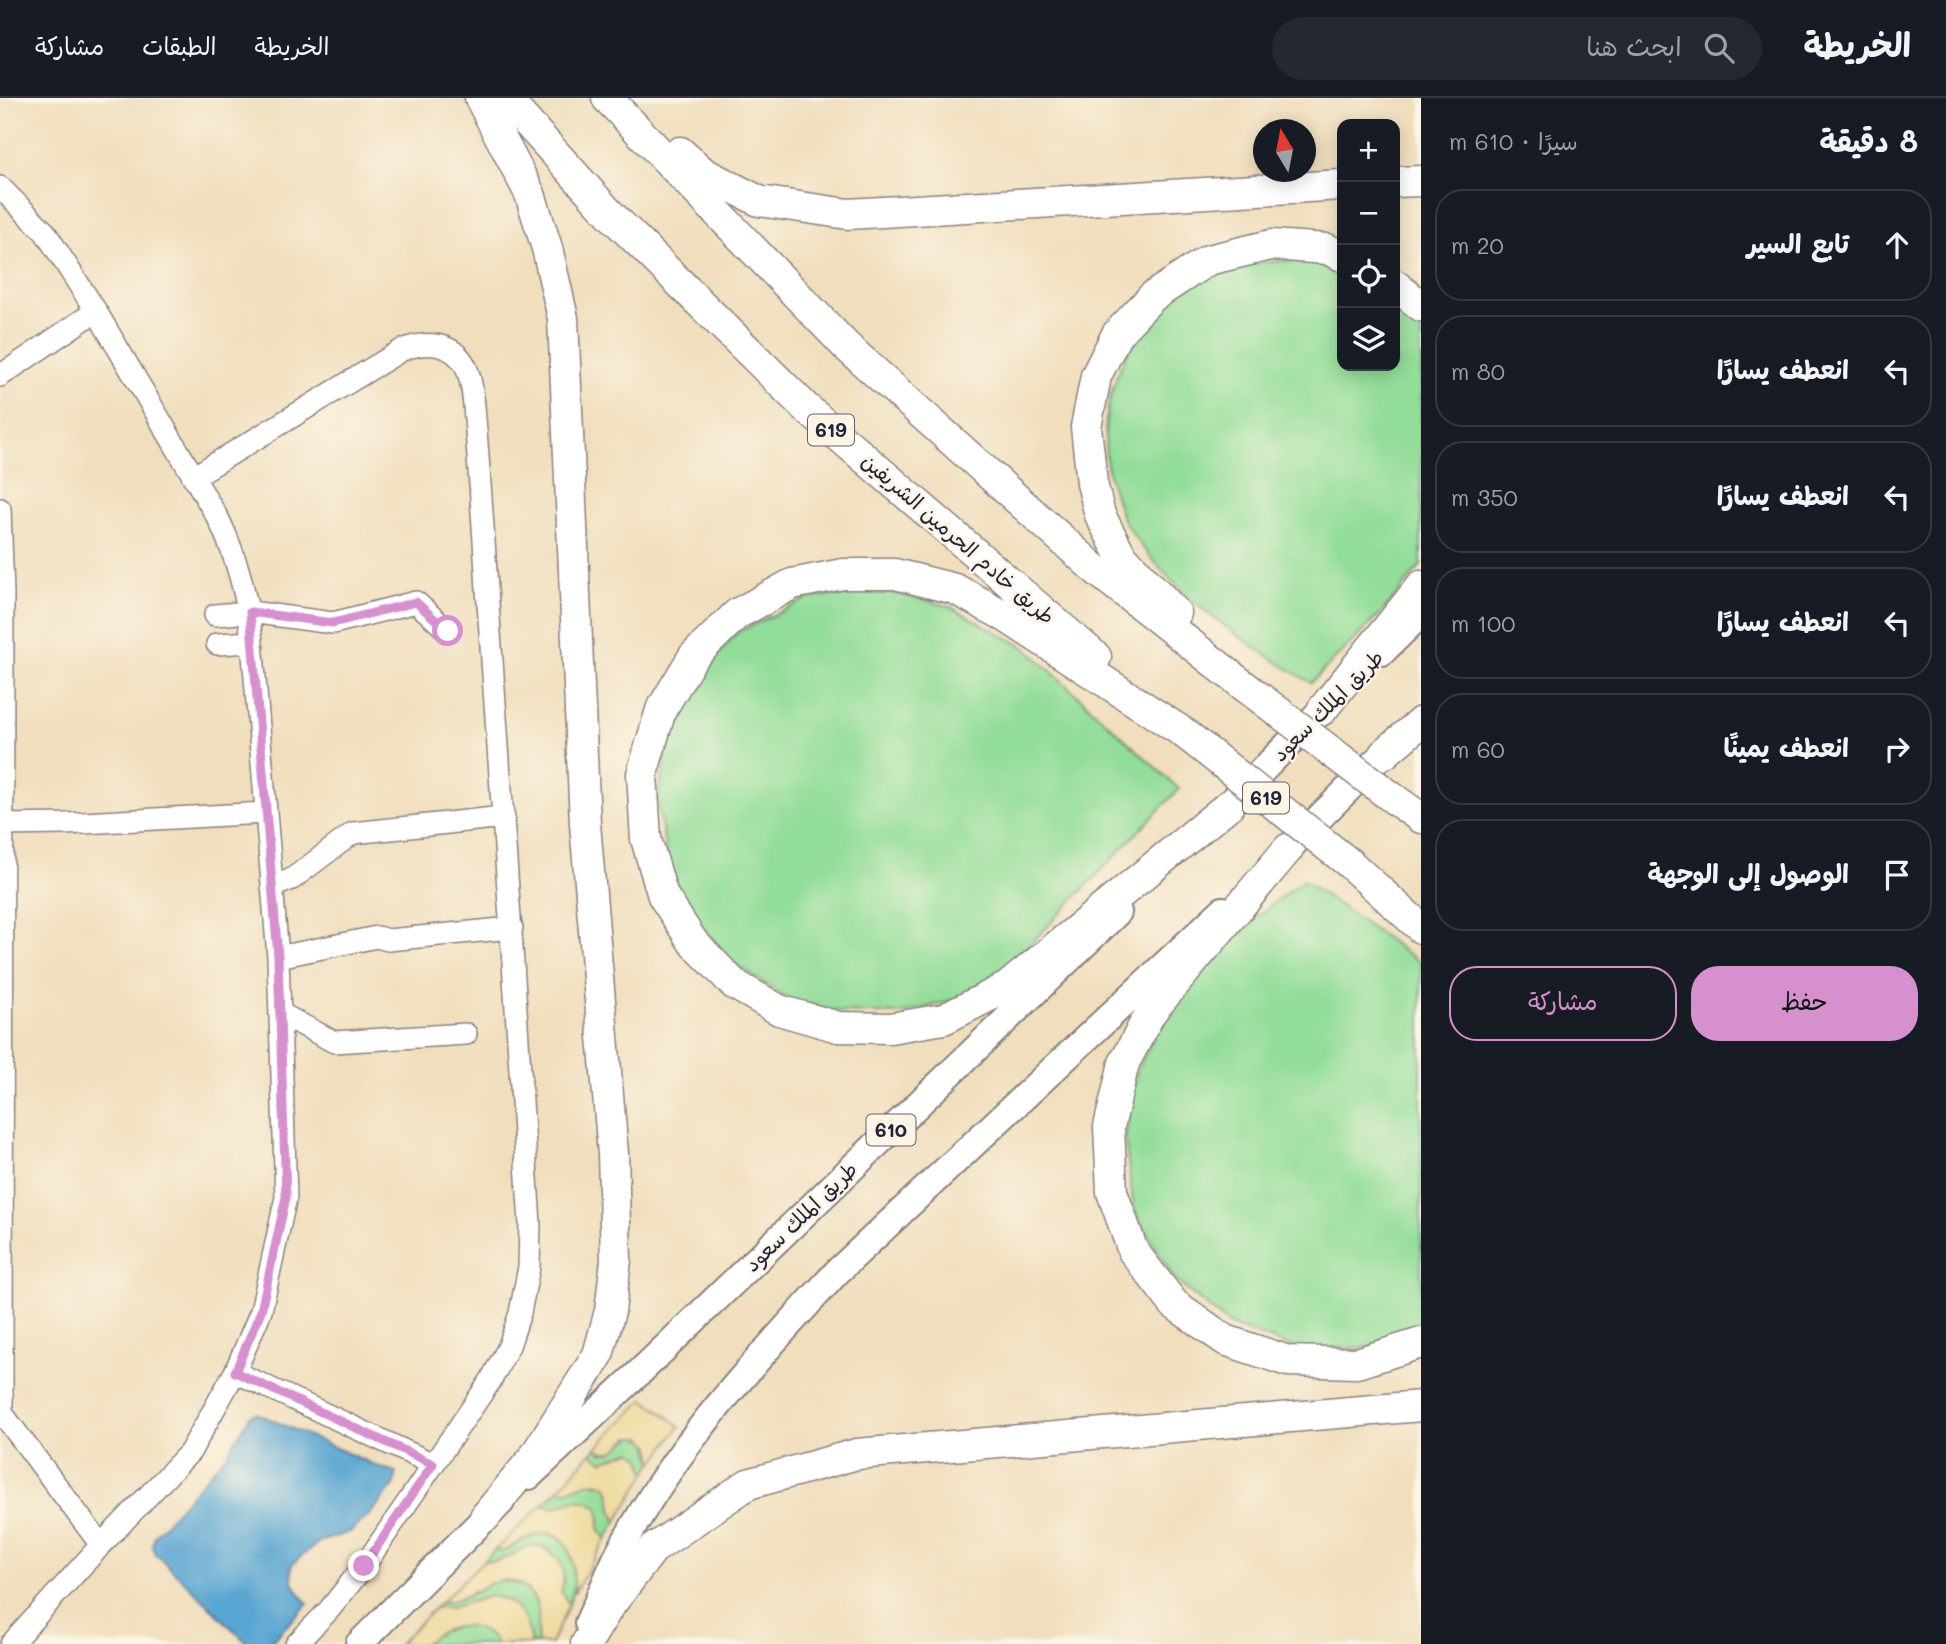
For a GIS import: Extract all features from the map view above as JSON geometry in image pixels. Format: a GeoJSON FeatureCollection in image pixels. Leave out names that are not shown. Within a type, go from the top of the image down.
{"type":"FeatureCollection","features":[{"type":"Feature","properties":{"kind":"highway"},"geometry":{"type":"LineString","coordinates":[[481,98],[530,194],[547,248],[563,318],[585,824],[613,1154],[616,1260],[610,1311],[598,1354],[534,1457],[485,1517]]}},
{"type":"Feature","properties":{"kind":"highway","name":"طريق خادم الحرمين الشريفين"},"geometry":{"type":"LineString","coordinates":[[505,98],[610,214],[805,407],[1184,733]]}},
{"type":"Feature","properties":{"kind":"highway"},"geometry":{"type":"LineString","coordinates":[[607,98],[846,346],[1095,569],[1243,685],[1390,796],[1421,816]]}},
{"type":"Feature","properties":{"kind":"highway"},"geometry":{"type":"LineString","coordinates":[[614,98],[704,173],[758,201],[848,214],[1337,185]]}},
{"type":"Feature","properties":{"kind":"highway"},"geometry":{"type":"LineString","coordinates":[[1400,182],[1421,181]]}},
{"type":"Feature","properties":{"kind":"highway"},"geometry":{"type":"LineString","coordinates":[[1243,685],[1121,555],[1100,515],[1092,484],[1086,427],[1096,376],[1118,334],[1152,297],[1208,260],[1271,245],[1327,249],[1337,254]]}},
{"type":"Feature","properties":{"kind":"highway"},"geometry":{"type":"LineString","coordinates":[[1400,289],[1421,306]]}},
{"type":"Feature","properties":{"kind":"highway"},"geometry":{"type":"LineString","coordinates":[[1184,733],[1003,615],[955,589],[895,575],[843,574],[792,584],[737,614],[693,657],[661,710],[642,774],[646,839],[663,896],[693,942],[734,984],[779,1010],[838,1027],[890,1028],[944,1019],[1007,987],[1229,804]]}},
{"type":"Feature","properties":{"kind":"highway"},"geometry":{"type":"LineString","coordinates":[[1322,710],[1421,586]]}},
{"type":"Feature","properties":{"kind":"highway"},"geometry":{"type":"LineString","coordinates":[[1384,754],[1421,722]]}},
{"type":"Feature","properties":{"kind":"highway","name":"619"},"geometry":{"type":"LineString","coordinates":[[1184,733],[1349,863],[1421,909]]}},
{"type":"Feature","properties":{"kind":"highway"},"geometry":{"type":"LineString","coordinates":[[1288,849],[1151,1012],[1124,1063],[1109,1127],[1112,1192],[1133,1251],[1174,1304],[1225,1340],[1288,1362],[1357,1363],[1421,1343]]}},
{"type":"Feature","properties":{"kind":"highway"},"geometry":{"type":"LineString","coordinates":[[1349,863],[1421,928]]}},
{"type":"Feature","properties":{"kind":"highway"},"geometry":{"type":"LineString","coordinates":[[586,1644],[608,1608],[653,1549],[748,1484],[857,1454],[1421,1406]]}},
{"type":"Feature","properties":{"kind":"main road","name":"طريق الملك سعود"},"geometry":{"type":"LineString","coordinates":[[359,1644],[485,1517],[643,1369],[1229,804],[1421,614]]}},
{"type":"Feature","properties":{"kind":"main road"},"geometry":{"type":"LineString","coordinates":[[579,1644],[617,1558],[656,1491],[695,1436],[783,1331],[837,1272],[1288,849],[1421,717]]}},
{"type":"Feature","properties":{"kind":"street"},"geometry":{"type":"LineString","coordinates":[[0,187],[45,232],[96,311],[219,520],[231,544],[246,591],[250,612],[278,957],[286,1197],[261,1311],[235,1372],[190,1452],[11,1644]]}},
{"type":"Feature","properties":{"kind":"street"},"geometry":{"type":"LineString","coordinates":[[0,376],[96,311]]}},
{"type":"Feature","properties":{"kind":"street"},"geometry":{"type":"LineString","coordinates":[[193,477],[402,350],[417,344],[430,343],[450,350],[458,356],[468,373],[475,419],[512,928],[530,1224],[529,1266],[520,1313],[509,1346],[491,1380],[364,1566],[329,1610],[296,1644]]}},
{"type":"Feature","properties":{"kind":"street"},"geometry":{"type":"LineString","coordinates":[[0,509],[3,594],[1,1413],[101,1545]]}},
{"type":"Feature","properties":{"kind":"street"},"geometry":{"type":"LineString","coordinates":[[215,615],[250,612],[333,623],[416,602],[448,631]]}},
{"type":"Feature","properties":{"kind":"street"},"geometry":{"type":"LineString","coordinates":[[218,644],[252,642]]}},
{"type":"Feature","properties":{"kind":"street"},"geometry":{"type":"LineString","coordinates":[[1,825],[265,813]]}},
{"type":"Feature","properties":{"kind":"street"},"geometry":{"type":"LineString","coordinates":[[272,887],[292,879],[353,833],[504,817]]}},
{"type":"Feature","properties":{"kind":"street"},"geometry":{"type":"LineString","coordinates":[[278,957],[377,937],[388,940],[512,928]]}},
{"type":"Feature","properties":{"kind":"street"},"geometry":{"type":"LineString","coordinates":[[279,1013],[334,1042],[466,1034]]}},
{"type":"Feature","properties":{"kind":"street"},"geometry":{"type":"LineString","coordinates":[[235,1372],[433,1464]]}},
{"type":"Feature","properties":{"kind":"green space"},"geometry":{"type":"Polygon","coordinates":[[[1301,260],[1337,268],[1337,371],[1400,371],[1400,303],[1421,326],[1421,566],[1382,612],[1311,683],[1232,632],[1163,572],[1122,517],[1106,455],[1106,423],[1112,392],[1123,362],[1139,334],[1160,310],[1184,289],[1213,274],[1235,267],[1301,260]]]}},
{"type":"Feature","properties":{"kind":"green space"},"geometry":{"type":"Polygon","coordinates":[[[880,590],[949,606],[1026,648],[1179,789],[1004,972],[964,997],[902,1014],[839,1012],[790,1000],[729,960],[689,911],[669,868],[657,800],[666,757],[690,686],[738,632],[809,598],[880,590]]]}},
{"type":"Feature","properties":{"kind":"green space"},"geometry":{"type":"Polygon","coordinates":[[[1303,880],[1421,963],[1421,1328],[1370,1347],[1301,1350],[1230,1325],[1174,1279],[1134,1210],[1125,1139],[1137,1070],[1169,1010],[1233,935],[1303,880]]]}},
{"type":"Feature","properties":{"kind":"green space"},"geometry":{"type":"Polygon","coordinates":[[[635,1436],[645,1440],[649,1446],[653,1463],[646,1473],[640,1457],[632,1451],[603,1461],[591,1453],[596,1448],[603,1453],[635,1436]]]}},
{"type":"Feature","properties":{"kind":"green space"},"geometry":{"type":"Polygon","coordinates":[[[590,1482],[606,1485],[610,1494],[617,1521],[606,1539],[599,1529],[600,1514],[543,1504],[557,1491],[567,1491],[590,1482]]]}},
{"type":"Feature","properties":{"kind":"green space"},"geometry":{"type":"Polygon","coordinates":[[[544,1533],[564,1540],[572,1552],[575,1575],[569,1604],[561,1592],[562,1575],[559,1565],[552,1553],[544,1547],[525,1549],[504,1559],[483,1561],[496,1549],[500,1552],[544,1533]]]}},
{"type":"Feature","properties":{"kind":"green space"},"geometry":{"type":"Polygon","coordinates":[[[495,1581],[511,1582],[530,1593],[539,1615],[538,1644],[531,1644],[530,1635],[519,1613],[510,1603],[500,1598],[490,1597],[448,1608],[436,1607],[441,1602],[463,1598],[495,1581]]]}},
{"type":"Feature","properties":{"kind":"green space"},"geometry":{"type":"Polygon","coordinates":[[[459,1626],[481,1630],[498,1644],[423,1644],[441,1632],[459,1626]]]}},
{"type":"Feature","properties":{"kind":"sand"},"geometry":{"type":"Polygon","coordinates":[[[644,1399],[680,1426],[653,1463],[651,1446],[642,1437],[629,1437],[610,1452],[596,1448],[644,1399]]]}},
{"type":"Feature","properties":{"kind":"sand"},"geometry":{"type":"Polygon","coordinates":[[[632,1451],[640,1457],[646,1473],[617,1521],[606,1485],[592,1482],[557,1491],[591,1453],[603,1461],[632,1451]]]}},
{"type":"Feature","properties":{"kind":"sand"},"geometry":{"type":"Polygon","coordinates":[[[572,1501],[585,1501],[597,1506],[600,1514],[599,1529],[606,1539],[574,1593],[574,1572],[569,1550],[558,1536],[548,1533],[536,1535],[500,1552],[496,1549],[543,1504],[554,1508],[572,1501]]]}},
{"type":"Feature","properties":{"kind":"sand"},"geometry":{"type":"Polygon","coordinates":[[[530,1545],[554,1555],[562,1567],[561,1592],[569,1604],[551,1644],[538,1644],[539,1615],[536,1602],[524,1587],[514,1581],[503,1580],[452,1601],[441,1602],[483,1561],[502,1560],[530,1545]]]}},
{"type":"Feature","properties":{"kind":"sand"},"geometry":{"type":"Polygon","coordinates":[[[491,1596],[509,1602],[520,1612],[531,1644],[498,1644],[479,1629],[463,1626],[447,1629],[420,1644],[398,1644],[436,1607],[451,1608],[491,1596]]]}},
{"type":"Feature","properties":{"kind":"water"},"geometry":{"type":"Polygon","coordinates":[[[256,1413],[396,1472],[395,1484],[371,1513],[350,1532],[319,1542],[292,1564],[295,1586],[308,1604],[269,1644],[248,1644],[155,1553],[152,1545],[155,1535],[227,1454],[250,1416],[256,1413]]]}},
{"type":"Feature","properties":{"kind":"route"},"geometry":{"type":"LineString","coordinates":[[364,1566],[433,1464],[235,1372],[261,1311],[286,1197],[278,957],[250,612],[333,623],[416,602],[448,631]]}}]}
